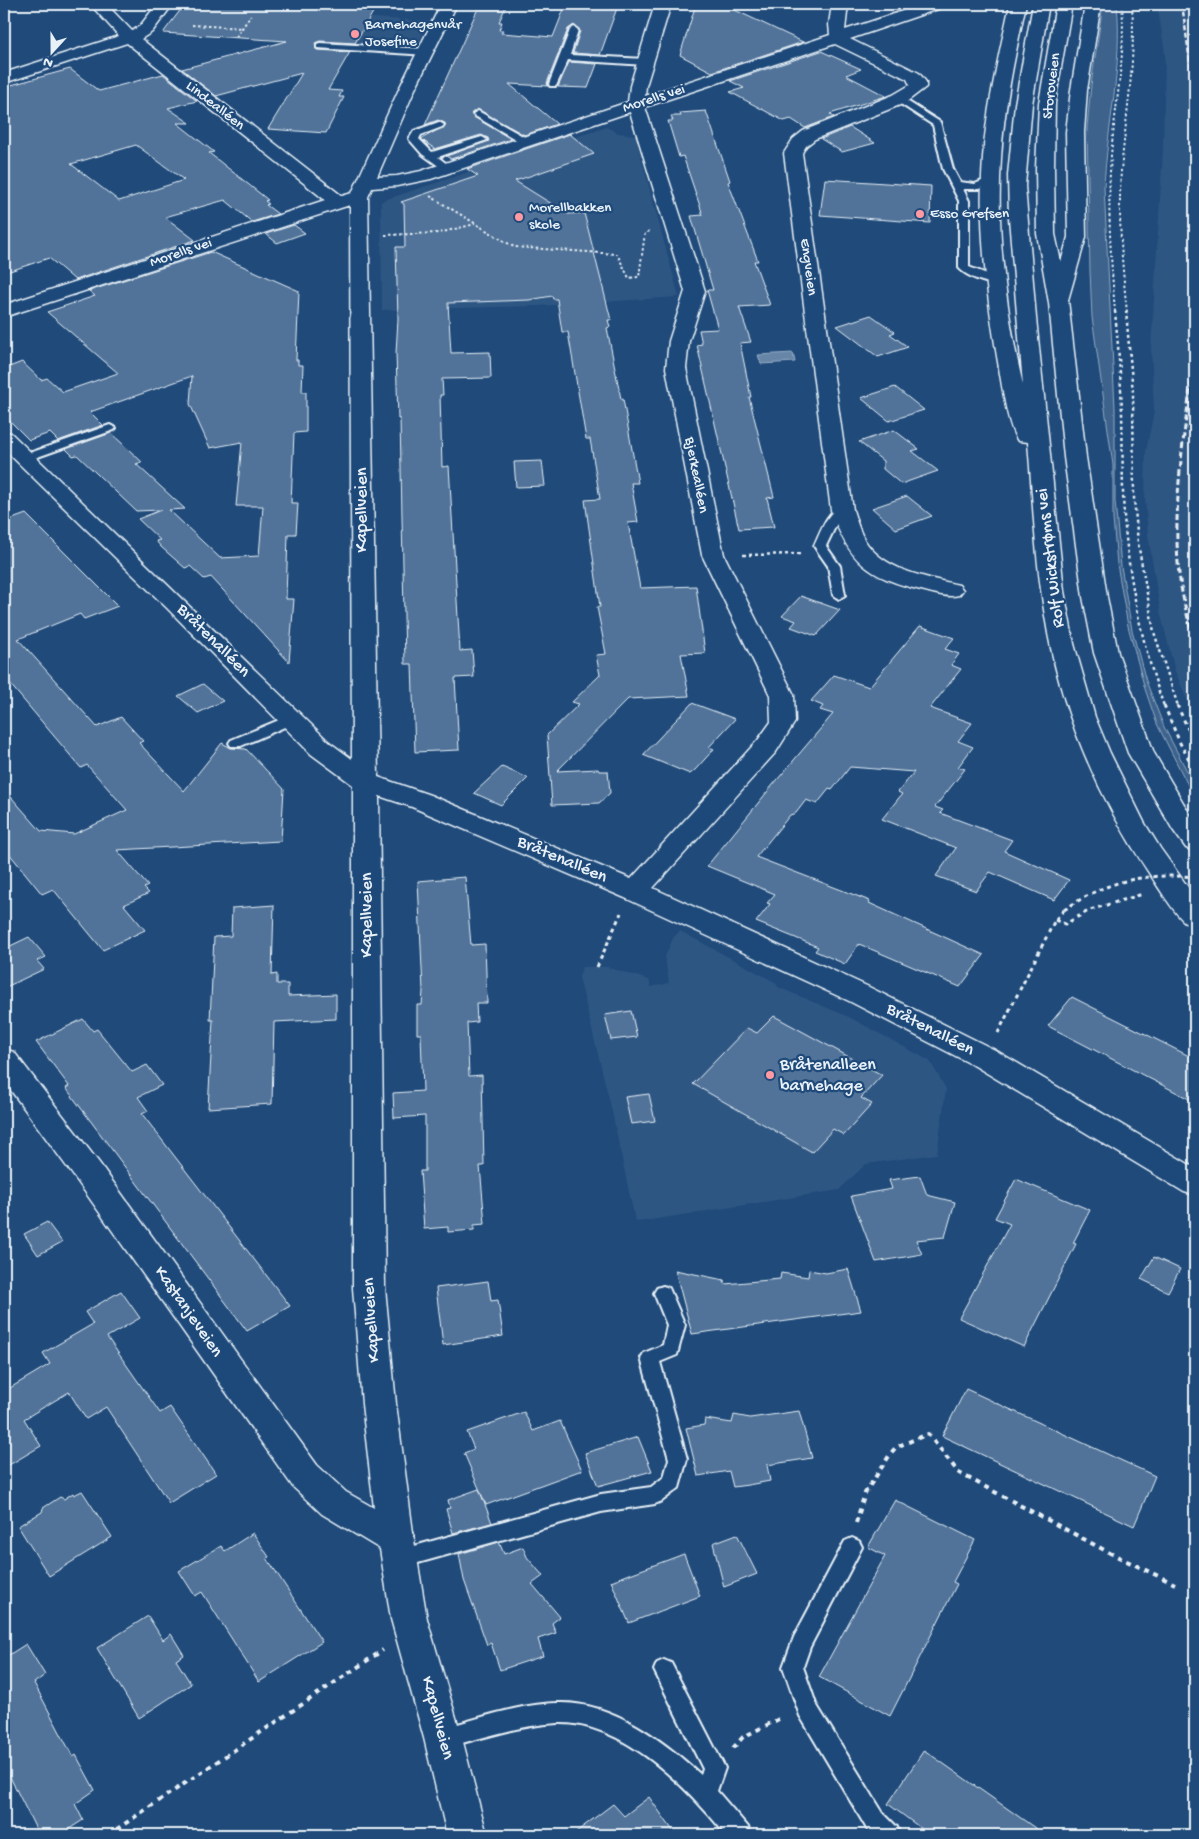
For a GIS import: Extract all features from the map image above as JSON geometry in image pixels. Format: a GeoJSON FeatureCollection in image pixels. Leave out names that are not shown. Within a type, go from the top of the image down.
{"type":"FeatureCollection","features":[{"type":"Feature","properties":{"kind":"main road","name":"Lindealléen"},"geometry":{"type":"LineString","coordinates":[[98,4],[130,38],[197,93],[354,194]]}},
{"type":"Feature","properties":{"kind":"main road"},"geometry":{"type":"LineString","coordinates":[[4,78],[144,32],[165,4]]}},
{"type":"Feature","properties":{"kind":"main road","name":"Kapellveien"},"geometry":{"type":"LineString","coordinates":[[449,4],[354,194],[366,782],[368,1288],[379,1404],[398,1549],[410,1620],[443,1738],[467,1835]]}},
{"type":"Feature","properties":{"kind":"main road","name":"Bjerkealléen"},"geometry":{"type":"LineString","coordinates":[[628,900],[767,746],[783,722],[782,694],[713,555],[676,368],[679,341],[695,291],[636,105],[638,86],[663,4]]}},
{"type":"Feature","properties":{"kind":"main road"},"geometry":{"type":"LineString","coordinates":[[838,39],[837,24],[840,4]]}},
{"type":"Feature","properties":{"kind":"main road","name":"Morells vei"},"geometry":{"type":"LineString","coordinates":[[4,311],[354,194],[447,168],[939,4]]}},
{"type":"Feature","properties":{"kind":"main road"},"geometry":{"type":"LineString","coordinates":[[1018,4],[1003,72],[991,180],[996,281],[1012,392],[1044,505]]}},
{"type":"Feature","properties":{"kind":"main road","name":"Storoveien"},"geometry":{"type":"LineString","coordinates":[[1017,166],[1023,100],[1041,4]]}},
{"type":"Feature","properties":{"kind":"main road","name":"Storoveien"},"geometry":{"type":"LineString","coordinates":[[1059,303],[1046,234],[1045,168],[1047,103],[1064,4]]}},
{"type":"Feature","properties":{"kind":"main road"},"geometry":{"type":"LineString","coordinates":[[1093,4],[1079,90],[1075,132],[1074,170],[1077,237],[1059,303],[1076,457],[1106,653],[1141,752],[1182,824],[1195,842]]}},
{"type":"Feature","properties":{"kind":"main road","name":"Engveien"},"geometry":{"type":"LineString","coordinates":[[838,39],[913,76],[918,82],[918,87],[899,100],[810,135],[799,143],[793,153],[842,510],[854,541],[866,556],[884,569],[907,580],[951,590]]}},
{"type":"Feature","properties":{"kind":"main road","name":"Rolf Wickstrøms vei"},"geometry":{"type":"LineString","coordinates":[[1017,166],[1024,294],[1052,589],[1061,643],[1075,697],[1095,752],[1132,824],[1195,916]]}},
{"type":"Feature","properties":{"kind":"main road","name":"Bråtenalléen"},"geometry":{"type":"LineString","coordinates":[[11,448],[175,603],[320,748],[366,782],[421,801],[628,900],[859,994],[982,1056],[1195,1183]]}},
{"type":"Feature","properties":{"kind":"main road","name":"Kastanjeveien"},"geometry":{"type":"LineString","coordinates":[[4,1060],[89,1173],[305,1476],[334,1503],[398,1549]]}},
{"type":"Feature","properties":{"kind":"lane"},"geometry":{"type":"LineString","coordinates":[[553,84],[574,30]]}},
{"type":"Feature","properties":{"kind":"lane"},"geometry":{"type":"LineString","coordinates":[[320,46],[426,52]]}},
{"type":"Feature","properties":{"kind":"lane"},"geometry":{"type":"LineString","coordinates":[[565,57],[645,62]]}},
{"type":"Feature","properties":{"kind":"lane"},"geometry":{"type":"LineString","coordinates":[[899,100],[937,124],[948,169],[958,185],[964,201],[964,268],[996,281]]}},
{"type":"Feature","properties":{"kind":"lane"},"geometry":{"type":"LineString","coordinates":[[478,114],[526,142]]}},
{"type":"Feature","properties":{"kind":"lane"},"geometry":{"type":"LineString","coordinates":[[438,125],[420,132],[414,137],[417,145],[447,168]]}},
{"type":"Feature","properties":{"kind":"lane"},"geometry":{"type":"LineString","coordinates":[[430,156],[482,140]]}},
{"type":"Feature","properties":{"kind":"lane"},"geometry":{"type":"LineString","coordinates":[[958,185],[976,187],[991,180]]}},
{"type":"Feature","properties":{"kind":"lane"},"geometry":{"type":"LineString","coordinates":[[11,448],[110,428]]}},
{"type":"Feature","properties":{"kind":"lane"},"geometry":{"type":"LineString","coordinates":[[839,595],[833,564],[823,555],[820,546],[827,529],[842,510]]}},
{"type":"Feature","properties":{"kind":"lane"},"geometry":{"type":"LineString","coordinates":[[236,743],[291,719]]}},
{"type":"Feature","properties":{"kind":"lane"},"geometry":{"type":"LineString","coordinates":[[398,1549],[601,1503],[655,1495],[672,1482],[678,1460],[650,1358],[672,1350],[676,1325],[663,1293]]}},
{"type":"Feature","properties":{"kind":"lane"},"geometry":{"type":"LineString","coordinates":[[852,1547],[801,1644],[793,1667],[807,1709],[875,1821],[889,1835]]}},
{"type":"Feature","properties":{"kind":"lane"},"geometry":{"type":"LineString","coordinates":[[664,1670],[714,1768],[706,1794]]}},
{"type":"Feature","properties":{"kind":"lane"},"geometry":{"type":"LineString","coordinates":[[443,1738],[531,1716],[560,1713],[580,1714],[624,1730],[676,1768],[706,1794],[740,1835]]}},
{"type":"Feature","properties":{"kind":"path"},"geometry":{"type":"LineString","coordinates":[[1122,4],[1125,30],[1124,61],[1110,177],[1122,413],[1125,534],[1135,604],[1148,661],[1162,701],[1195,770]]}},
{"type":"Feature","properties":{"kind":"path"},"geometry":{"type":"LineString","coordinates":[[1132,4],[1133,70],[1122,157],[1120,197],[1132,378],[1135,515],[1153,629],[1169,680],[1195,744]]}},
{"type":"Feature","properties":{"kind":"path"},"geometry":{"type":"LineString","coordinates":[[236,38],[251,15]]}},
{"type":"Feature","properties":{"kind":"path"},"geometry":{"type":"LineString","coordinates":[[192,25],[243,28]]}},
{"type":"Feature","properties":{"kind":"path"},"geometry":{"type":"LineString","coordinates":[[424,192],[514,248],[617,254],[629,278],[639,277],[647,231],[651,231],[670,247],[682,248]]}},
{"type":"Feature","properties":{"kind":"path"},"geometry":{"type":"LineString","coordinates":[[385,235],[439,233],[476,224]]}},
{"type":"Feature","properties":{"kind":"path"},"geometry":{"type":"LineString","coordinates":[[713,555],[800,554],[812,552],[820,546]]}},
{"type":"Feature","properties":{"kind":"path"},"geometry":{"type":"LineString","coordinates":[[982,1056],[994,1039],[1055,920],[1064,910],[1093,890],[1111,883],[1142,876],[1172,874],[1195,877]]}},
{"type":"Feature","properties":{"kind":"path"},"geometry":{"type":"LineString","coordinates":[[1055,920],[1065,924],[1090,910],[1139,894]]}},
{"type":"Feature","properties":{"kind":"path"},"geometry":{"type":"LineString","coordinates":[[597,967],[628,900]]}},
{"type":"Feature","properties":{"kind":"path"},"geometry":{"type":"LineString","coordinates":[[852,1547],[857,1516],[866,1493],[891,1453],[896,1447],[928,1434],[959,1473],[1110,1553],[1175,1584]]}},
{"type":"Feature","properties":{"kind":"path"},"geometry":{"type":"LineString","coordinates":[[108,1835],[386,1649]]}},
{"type":"Feature","properties":{"kind":"path"},"geometry":{"type":"LineString","coordinates":[[743,1738],[773,1722]]}},
{"type":"Feature","properties":{"kind":"shaded area"},"geometry":{"type":"Polygon","coordinates":[[[1103,4],[1117,4],[1118,27],[1116,73],[1104,187],[1115,408],[1115,501],[1121,566],[1132,630],[1146,681],[1164,727],[1195,786],[1195,799],[1157,724],[1145,689],[1128,626],[1117,564],[1113,519],[1113,465],[1092,317],[1090,271],[1087,128],[1091,85],[1103,4]]]}},
{"type":"Feature","properties":{"kind":"shaded area"},"geometry":{"type":"Polygon","coordinates":[[[1157,4],[1195,4],[1195,719],[1175,671],[1161,615],[1148,535],[1145,498],[1146,451],[1154,411],[1151,348],[1163,150],[1165,53],[1157,4]]]}},
{"type":"Feature","properties":{"kind":"shaded area","name":"Barnehagenvår Josefine"},"geometry":{"type":"Polygon","coordinates":[[[299,14],[428,21],[413,55],[279,46],[299,14]]]}},
{"type":"Feature","properties":{"kind":"shaded area","name":"Morellbakken skole"},"geometry":{"type":"Polygon","coordinates":[[[606,127],[618,133],[635,135],[679,297],[538,306],[382,310],[381,202],[606,127]]]}},
{"type":"Feature","properties":{"kind":"shaded area"},"geometry":{"type":"Polygon","coordinates":[[[793,353],[795,362],[761,364],[758,355],[793,353]]]}},
{"type":"Feature","properties":{"kind":"shaded area","name":"Bråtenalleen barnehage"},"geometry":{"type":"Polygon","coordinates":[[[680,931],[775,982],[778,987],[849,1017],[930,1061],[946,1089],[937,1154],[866,1164],[839,1190],[638,1222],[635,1220],[611,1107],[579,977],[582,967],[607,967],[649,980],[651,987],[669,983],[665,957],[673,938],[680,931]]]}},
{"type":"Feature","properties":{"kind":"building"},"geometry":{"type":"Polygon","coordinates":[[[198,4],[332,4],[376,7],[355,43],[320,41],[315,43],[317,50],[350,52],[328,90],[342,91],[339,97],[344,97],[326,133],[268,129],[302,73],[216,96],[182,69],[287,41],[163,33],[182,8],[195,9],[198,4]]]}},
{"type":"Feature","properties":{"kind":"building"},"geometry":{"type":"Polygon","coordinates":[[[480,4],[507,4],[499,22],[502,22],[499,30],[503,30],[501,33],[553,37],[566,4],[591,4],[591,6],[617,8],[600,55],[573,53],[580,31],[574,25],[568,29],[547,83],[548,86],[509,84],[557,124],[524,135],[477,109],[471,114],[474,117],[511,139],[451,159],[446,156],[489,141],[488,138],[481,135],[435,149],[421,139],[445,126],[445,123],[438,120],[425,125],[480,4]]]}},
{"type":"Feature","properties":{"kind":"building"},"geometry":{"type":"Polygon","coordinates":[[[696,4],[722,4],[803,42],[712,72],[680,55],[696,4]]]}},
{"type":"Feature","properties":{"kind":"building"},"geometry":{"type":"Polygon","coordinates":[[[821,51],[861,69],[846,75],[886,96],[830,114],[834,117],[805,128],[791,119],[784,121],[730,92],[744,88],[730,81],[821,51]]]}},
{"type":"Feature","properties":{"kind":"building"},"geometry":{"type":"Polygon","coordinates":[[[569,62],[597,64],[588,88],[558,87],[569,62]]]}},
{"type":"Feature","properties":{"kind":"building"},"geometry":{"type":"Polygon","coordinates":[[[70,69],[99,91],[163,74],[197,101],[168,108],[190,123],[177,123],[214,152],[209,153],[268,200],[265,201],[269,204],[266,205],[278,214],[252,222],[225,200],[165,217],[195,240],[75,280],[49,258],[4,273],[4,87],[70,69]],[[136,145],[71,164],[119,201],[184,180],[136,145]]]}},
{"type":"Feature","properties":{"kind":"building"},"geometry":{"type":"Polygon","coordinates":[[[706,111],[730,181],[728,182],[758,261],[754,261],[770,305],[739,307],[751,342],[740,343],[751,397],[749,397],[774,497],[767,498],[774,527],[739,529],[697,345],[702,344],[699,330],[718,329],[707,290],[713,290],[691,216],[703,215],[683,156],[679,157],[668,121],[673,121],[671,116],[681,116],[680,113],[706,111]]]}},
{"type":"Feature","properties":{"kind":"building"},"geometry":{"type":"Polygon","coordinates":[[[850,127],[875,143],[842,152],[821,139],[850,127]]]}},
{"type":"Feature","properties":{"kind":"building"},"geometry":{"type":"Polygon","coordinates":[[[570,134],[594,154],[515,181],[568,214],[584,213],[611,320],[608,320],[610,327],[607,328],[621,399],[623,399],[638,483],[631,483],[638,522],[628,523],[640,588],[696,586],[705,653],[681,654],[689,696],[628,699],[557,771],[598,769],[599,771],[608,771],[610,793],[599,803],[552,805],[547,735],[579,704],[572,702],[600,675],[596,655],[606,654],[597,607],[600,607],[585,500],[600,499],[590,439],[586,439],[568,332],[562,332],[557,299],[553,299],[552,296],[529,300],[448,303],[451,353],[490,352],[491,378],[442,379],[443,395],[440,395],[442,467],[449,466],[460,651],[472,650],[474,677],[455,678],[459,750],[415,752],[412,664],[405,664],[400,419],[398,419],[396,353],[398,319],[396,247],[405,247],[404,204],[401,202],[478,176],[467,169],[570,134]]]}},
{"type":"Feature","properties":{"kind":"building"},"geometry":{"type":"Polygon","coordinates":[[[825,179],[931,186],[930,223],[820,215],[825,179]]]}},
{"type":"Feature","properties":{"kind":"building"},"geometry":{"type":"Polygon","coordinates":[[[294,225],[305,233],[277,243],[266,234],[294,225]]]}},
{"type":"Feature","properties":{"kind":"building"},"geometry":{"type":"Polygon","coordinates":[[[211,252],[299,291],[296,360],[298,360],[298,365],[303,365],[302,392],[306,392],[306,432],[294,433],[291,503],[298,503],[296,534],[288,534],[286,599],[294,599],[289,662],[211,577],[204,579],[190,566],[185,568],[161,547],[156,541],[160,540],[138,519],[161,510],[136,511],[77,455],[73,456],[66,449],[111,433],[142,462],[136,464],[185,509],[169,510],[220,558],[259,556],[263,506],[236,506],[242,442],[210,448],[190,404],[192,376],[90,412],[103,425],[58,441],[50,433],[29,440],[4,415],[4,369],[22,362],[41,380],[47,378],[63,392],[118,373],[47,312],[95,296],[89,291],[211,252]]]}},
{"type":"Feature","properties":{"kind":"building"},"geometry":{"type":"Polygon","coordinates":[[[871,315],[895,332],[890,334],[908,347],[878,357],[837,326],[871,315]]]}},
{"type":"Feature","properties":{"kind":"building"},"geometry":{"type":"Polygon","coordinates":[[[895,387],[924,410],[889,421],[861,398],[895,387]]]}},
{"type":"Feature","properties":{"kind":"building"},"geometry":{"type":"Polygon","coordinates":[[[894,430],[919,449],[912,451],[938,471],[901,484],[883,469],[883,461],[859,442],[894,430]]]}},
{"type":"Feature","properties":{"kind":"building"},"geometry":{"type":"Polygon","coordinates":[[[542,461],[545,486],[516,487],[514,462],[542,461]]]}},
{"type":"Feature","properties":{"kind":"building"},"geometry":{"type":"Polygon","coordinates":[[[907,496],[932,516],[896,529],[872,508],[907,496]]]}},
{"type":"Feature","properties":{"kind":"building"},"geometry":{"type":"Polygon","coordinates":[[[26,514],[118,606],[84,619],[80,614],[18,639],[97,727],[121,717],[143,741],[139,743],[184,791],[222,743],[231,748],[246,749],[284,789],[281,841],[117,850],[148,886],[144,888],[149,893],[124,905],[145,930],[103,950],[53,889],[42,894],[4,847],[4,789],[41,831],[74,834],[127,810],[87,765],[81,768],[4,677],[4,522],[26,514]]]}},
{"type":"Feature","properties":{"kind":"building"},"geometry":{"type":"Polygon","coordinates":[[[801,596],[840,610],[816,636],[791,627],[796,621],[782,616],[801,596]]]}},
{"type":"Feature","properties":{"kind":"building"},"geometry":{"type":"Polygon","coordinates":[[[920,626],[954,638],[945,649],[959,654],[951,665],[961,669],[930,708],[972,723],[958,741],[973,747],[958,767],[965,769],[935,807],[943,810],[940,813],[1012,840],[1004,851],[1069,880],[1054,900],[990,872],[976,891],[936,876],[956,848],[882,819],[902,794],[898,792],[914,772],[850,767],[832,790],[829,789],[817,804],[806,800],[796,813],[790,815],[756,857],[870,901],[869,903],[984,955],[960,987],[859,944],[845,964],[815,951],[818,947],[756,922],[770,904],[767,903],[775,894],[707,866],[833,714],[820,710],[823,706],[811,701],[834,675],[869,687],[920,626]]]}},
{"type":"Feature","properties":{"kind":"building"},"geometry":{"type":"Polygon","coordinates":[[[203,684],[223,701],[198,713],[178,696],[203,684]]]}},
{"type":"Feature","properties":{"kind":"building"},"geometry":{"type":"Polygon","coordinates":[[[692,703],[735,719],[709,747],[714,749],[695,770],[690,774],[643,755],[692,703]]]}},
{"type":"Feature","properties":{"kind":"building"},"geometry":{"type":"Polygon","coordinates":[[[502,767],[528,778],[501,805],[474,793],[502,767]]]}},
{"type":"Feature","properties":{"kind":"building"},"geometry":{"type":"Polygon","coordinates":[[[465,877],[471,945],[485,944],[487,1003],[476,1003],[477,1022],[467,1023],[469,1076],[482,1075],[484,1166],[480,1166],[485,1224],[474,1225],[474,1230],[448,1232],[448,1227],[424,1229],[420,1171],[425,1171],[425,1116],[394,1118],[393,1093],[423,1091],[421,1034],[417,1034],[417,1005],[422,1005],[423,991],[418,881],[465,877]]]}},
{"type":"Feature","properties":{"kind":"building"},"geometry":{"type":"Polygon","coordinates":[[[274,905],[272,975],[277,974],[277,984],[288,984],[288,996],[336,994],[336,1019],[274,1022],[272,1104],[208,1108],[213,1020],[210,1020],[214,937],[231,936],[232,908],[274,905]]]}},
{"type":"Feature","properties":{"kind":"building"},"geometry":{"type":"Polygon","coordinates":[[[29,937],[46,957],[37,961],[44,969],[4,988],[4,949],[29,937]]]}},
{"type":"Feature","properties":{"kind":"building"},"geometry":{"type":"Polygon","coordinates":[[[1072,997],[1195,1059],[1195,1102],[1048,1026],[1072,997]]]}},
{"type":"Feature","properties":{"kind":"building"},"geometry":{"type":"Polygon","coordinates":[[[631,1011],[637,1037],[611,1040],[605,1015],[631,1011]]]}},
{"type":"Feature","properties":{"kind":"building"},"geometry":{"type":"Polygon","coordinates":[[[774,1016],[882,1075],[861,1098],[872,1104],[844,1135],[833,1129],[812,1152],[693,1084],[747,1028],[757,1033],[774,1016]]]}},
{"type":"Feature","properties":{"kind":"building"},"geometry":{"type":"Polygon","coordinates":[[[83,1019],[93,1031],[97,1029],[132,1072],[147,1065],[162,1085],[138,1097],[148,1111],[142,1114],[290,1306],[247,1331],[66,1088],[69,1086],[36,1042],[83,1019]]]}},
{"type":"Feature","properties":{"kind":"building"},"geometry":{"type":"Polygon","coordinates":[[[649,1094],[655,1121],[631,1124],[625,1097],[649,1094]]]}},
{"type":"Feature","properties":{"kind":"building"},"geometry":{"type":"Polygon","coordinates":[[[920,1176],[927,1195],[955,1202],[945,1237],[916,1240],[922,1254],[876,1262],[851,1196],[892,1189],[889,1180],[920,1176]]]}},
{"type":"Feature","properties":{"kind":"building"},"geometry":{"type":"Polygon","coordinates":[[[1016,1179],[1090,1210],[1073,1243],[1076,1244],[1024,1347],[959,1318],[1010,1224],[995,1218],[1016,1179]]]}},
{"type":"Feature","properties":{"kind":"building"},"geometry":{"type":"Polygon","coordinates":[[[47,1222],[62,1242],[38,1255],[24,1234],[47,1222]]]}},
{"type":"Feature","properties":{"kind":"building"},"geometry":{"type":"Polygon","coordinates":[[[1154,1257],[1180,1269],[1168,1292],[1141,1279],[1154,1257]]]}},
{"type":"Feature","properties":{"kind":"building"},"geometry":{"type":"Polygon","coordinates":[[[848,1269],[861,1311],[692,1334],[675,1270],[724,1280],[725,1284],[780,1279],[781,1273],[808,1277],[809,1270],[826,1273],[848,1269]]]}},
{"type":"Feature","properties":{"kind":"building"},"geometry":{"type":"Polygon","coordinates":[[[488,1281],[491,1301],[498,1300],[503,1336],[443,1345],[436,1288],[488,1281]]]}},
{"type":"Feature","properties":{"kind":"building"},"geometry":{"type":"Polygon","coordinates":[[[121,1291],[140,1318],[107,1337],[160,1413],[170,1407],[216,1474],[169,1503],[106,1407],[86,1419],[69,1392],[24,1419],[41,1446],[4,1468],[4,1389],[5,1391],[50,1364],[43,1353],[93,1324],[85,1312],[121,1291]]]}},
{"type":"Feature","properties":{"kind":"building"},"geometry":{"type":"Polygon","coordinates":[[[966,1389],[1155,1476],[1134,1526],[942,1436],[966,1389]]]}},
{"type":"Feature","properties":{"kind":"building"},"geometry":{"type":"Polygon","coordinates":[[[799,1411],[812,1458],[767,1465],[770,1481],[748,1485],[733,1487],[729,1471],[698,1476],[686,1428],[704,1425],[705,1419],[732,1423],[734,1415],[750,1418],[799,1411]]]}},
{"type":"Feature","properties":{"kind":"building"},"geometry":{"type":"Polygon","coordinates":[[[524,1412],[533,1431],[560,1421],[582,1470],[486,1505],[464,1453],[474,1449],[467,1432],[524,1412]]]}},
{"type":"Feature","properties":{"kind":"building"},"geometry":{"type":"Polygon","coordinates":[[[638,1437],[652,1471],[598,1486],[585,1453],[638,1437]]]}},
{"type":"Feature","properties":{"kind":"building"},"geometry":{"type":"Polygon","coordinates":[[[479,1489],[492,1523],[453,1533],[446,1509],[450,1508],[448,1500],[479,1489]]]}},
{"type":"Feature","properties":{"kind":"building"},"geometry":{"type":"Polygon","coordinates":[[[82,1491],[112,1537],[49,1576],[18,1526],[42,1512],[43,1508],[60,1497],[64,1499],[73,1493],[74,1495],[82,1491]]]}},
{"type":"Feature","properties":{"kind":"building"},"geometry":{"type":"Polygon","coordinates":[[[895,1500],[975,1540],[953,1582],[957,1584],[890,1716],[819,1677],[885,1556],[868,1547],[895,1500]]]}},
{"type":"Feature","properties":{"kind":"building"},"geometry":{"type":"Polygon","coordinates":[[[253,1533],[269,1557],[267,1558],[322,1642],[259,1682],[202,1592],[195,1596],[179,1571],[221,1546],[225,1551],[253,1533]]]}},
{"type":"Feature","properties":{"kind":"building"},"geometry":{"type":"Polygon","coordinates":[[[737,1534],[757,1574],[724,1587],[713,1543],[737,1534]]]}},
{"type":"Feature","properties":{"kind":"building"},"geometry":{"type":"Polygon","coordinates":[[[499,1542],[504,1554],[523,1547],[527,1557],[543,1576],[532,1584],[560,1617],[552,1623],[556,1633],[538,1639],[543,1656],[500,1670],[491,1643],[487,1645],[464,1580],[459,1554],[499,1542]]]}},
{"type":"Feature","properties":{"kind":"building"},"geometry":{"type":"Polygon","coordinates":[[[684,1554],[700,1596],[629,1623],[611,1581],[684,1554]]]}},
{"type":"Feature","properties":{"kind":"building"},"geometry":{"type":"Polygon","coordinates":[[[148,1616],[163,1640],[171,1634],[184,1655],[176,1660],[191,1684],[139,1718],[97,1648],[148,1616]]]}},
{"type":"Feature","properties":{"kind":"building"},"geometry":{"type":"Polygon","coordinates":[[[26,1644],[45,1675],[34,1683],[73,1757],[76,1755],[95,1790],[75,1804],[83,1820],[60,1835],[39,1835],[4,1765],[4,1658],[26,1644]]]}},
{"type":"Feature","properties":{"kind":"building"},"geometry":{"type":"Polygon","coordinates":[[[924,1750],[1045,1835],[930,1835],[888,1804],[924,1750]]]}},
{"type":"Feature","properties":{"kind":"building"},"geometry":{"type":"Polygon","coordinates":[[[649,1797],[676,1835],[572,1835],[613,1804],[624,1816],[649,1797]]]}},
{"type":"Feature","properties":{"kind":"railway"},"geometry":{"type":"LineString","coordinates":[[1182,4],[1195,97]]}},
{"type":"Feature","properties":{"kind":"railway"},"geometry":{"type":"LineString","coordinates":[[1195,354],[1181,458],[1177,511],[1178,563],[1195,645]]}},
{"type":"Feature","properties":{"kind":"place","name":"Barnehagenvår Josefine"},"geometry":{"type":"Point","coordinates":[355,34]}},
{"type":"Feature","properties":{"kind":"place","name":"Esso Grefsen"},"geometry":{"type":"Point","coordinates":[920,214]}},
{"type":"Feature","properties":{"kind":"place","name":"Morellbakken skole"},"geometry":{"type":"Point","coordinates":[519,217]}},
{"type":"Feature","properties":{"kind":"place","name":"Bråtenalleen barnehage"},"geometry":{"type":"Point","coordinates":[770,1075]}}]}
